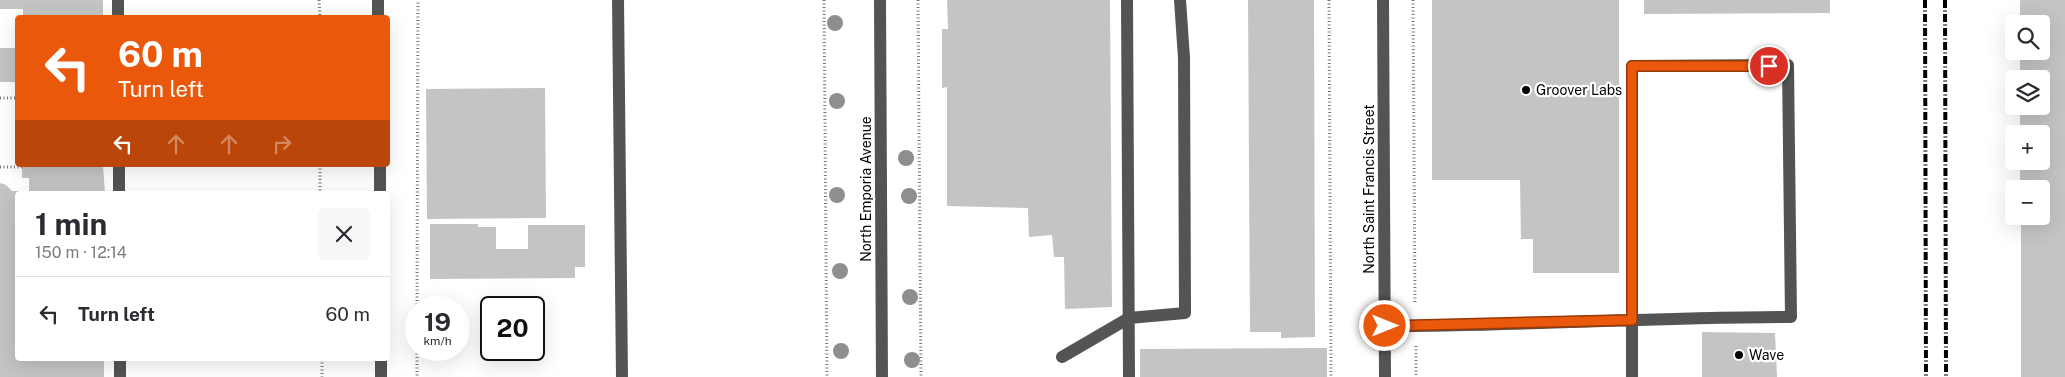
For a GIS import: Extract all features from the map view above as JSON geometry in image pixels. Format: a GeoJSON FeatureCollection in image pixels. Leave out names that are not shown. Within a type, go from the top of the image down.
{"type":"FeatureCollection","features":[{"type":"Feature","properties":{"kind":"street"},"geometry":{"type":"LineString","coordinates":[[118,0],[118,15]]}},
{"type":"Feature","properties":{"kind":"street"},"geometry":{"type":"LineString","coordinates":[[378,0],[378,15]]}},
{"type":"Feature","properties":{"kind":"street"},"geometry":{"type":"LineString","coordinates":[[618,0],[622,377]]}},
{"type":"Feature","properties":{"kind":"street","name":"North Emporia Avenue"},"geometry":{"type":"LineString","coordinates":[[880,0],[882,377]]}},
{"type":"Feature","properties":{"kind":"street"},"geometry":{"type":"LineString","coordinates":[[1127,0],[1129,377]]}},
{"type":"Feature","properties":{"kind":"street"},"geometry":{"type":"LineString","coordinates":[[1062,357],[1129,318],[1185,313],[1184,58],[1180,0]]}},
{"type":"Feature","properties":{"kind":"street","name":"North Saint Francis Street"},"geometry":{"type":"LineString","coordinates":[[1383,0],[1385,377]]}},
{"type":"Feature","properties":{"kind":"street"},"geometry":{"type":"LineString","coordinates":[[1385,326],[1415,326],[1632,320],[1713,317],[1791,317],[1788,66],[1632,66],[1632,320],[1632,377]]}},
{"type":"Feature","properties":{"kind":"street"},"geometry":{"type":"LineString","coordinates":[[119,167],[119,191]]}},
{"type":"Feature","properties":{"kind":"street"},"geometry":{"type":"LineString","coordinates":[[380,167],[380,191]]}},
{"type":"Feature","properties":{"kind":"street"},"geometry":{"type":"LineString","coordinates":[[120,361],[120,377]]}},
{"type":"Feature","properties":{"kind":"street"},"geometry":{"type":"LineString","coordinates":[[381,361],[381,377]]}},
{"type":"Feature","properties":{"kind":"path"},"geometry":{"type":"LineString","coordinates":[[320,0],[320,15]]}},
{"type":"Feature","properties":{"kind":"path"},"geometry":{"type":"LineString","coordinates":[[417,296],[418,0]]}},
{"type":"Feature","properties":{"kind":"path"},"geometry":{"type":"LineString","coordinates":[[824,0],[827,377]]}},
{"type":"Feature","properties":{"kind":"path"},"geometry":{"type":"LineString","coordinates":[[918,0],[921,377]]}},
{"type":"Feature","properties":{"kind":"path"},"geometry":{"type":"LineString","coordinates":[[1329,0],[1331,377]]}},
{"type":"Feature","properties":{"kind":"path"},"geometry":{"type":"LineString","coordinates":[[1413,0],[1416,377]]}},
{"type":"Feature","properties":{"kind":"path"},"geometry":{"type":"LineString","coordinates":[[0,98],[15,98]]}},
{"type":"Feature","properties":{"kind":"path"},"geometry":{"type":"LineString","coordinates":[[0,167],[22,167]]}},
{"type":"Feature","properties":{"kind":"path"},"geometry":{"type":"LineString","coordinates":[[320,167],[320,191]]}},
{"type":"Feature","properties":{"kind":"path"},"geometry":{"type":"LineString","coordinates":[[322,361],[322,377]]}},
{"type":"Feature","properties":{"kind":"path"},"geometry":{"type":"LineString","coordinates":[[417,361],[417,377]]}},
{"type":"Feature","properties":{"kind":"building"},"geometry":{"type":"Polygon","coordinates":[[[0,0],[103,0],[103,15],[23,15],[23,9],[0,9],[0,0]]]}},
{"type":"Feature","properties":{"kind":"building"},"geometry":{"type":"Polygon","coordinates":[[[947,0],[1110,0],[1112,307],[1065,309],[1064,257],[1054,257],[1052,235],[1029,237],[1028,208],[947,206],[947,87],[942,88],[942,29],[948,29],[947,0]]]}},
{"type":"Feature","properties":{"kind":"building"},"geometry":{"type":"Polygon","coordinates":[[[1248,0],[1314,0],[1315,337],[1281,338],[1281,332],[1250,332],[1248,0]]]}},
{"type":"Feature","properties":{"kind":"building","name":"Groover Labs"},"geometry":{"type":"Polygon","coordinates":[[[1432,0],[1619,0],[1619,273],[1533,273],[1533,239],[1521,239],[1520,180],[1432,180],[1432,0]]]}},
{"type":"Feature","properties":{"kind":"building"},"geometry":{"type":"Polygon","coordinates":[[[1644,0],[1830,0],[1830,13],[1644,14],[1644,0]]]}},
{"type":"Feature","properties":{"kind":"building"},"geometry":{"type":"Polygon","coordinates":[[[2020,0],[2065,0],[2065,377],[2021,377],[2021,225],[2050,225],[2050,180],[2020,180],[2020,170],[2050,170],[2050,125],[2020,125],[2020,115],[2050,115],[2050,70],[2020,70],[2020,60],[2050,60],[2050,15],[2020,15],[2020,0]]]}},
{"type":"Feature","properties":{"kind":"building"},"geometry":{"type":"Polygon","coordinates":[[[0,48],[15,48],[15,82],[0,82],[0,48]]]}},
{"type":"Feature","properties":{"kind":"building"},"geometry":{"type":"Polygon","coordinates":[[[545,88],[546,218],[427,219],[426,89],[545,88]]]}},
{"type":"Feature","properties":{"kind":"building"},"geometry":{"type":"Polygon","coordinates":[[[22,167],[103,167],[105,191],[29,191],[29,178],[22,178],[22,167]]]}},
{"type":"Feature","properties":{"kind":"building"},"geometry":{"type":"Polygon","coordinates":[[[0,183],[6,185],[12,191],[15,191],[15,361],[104,361],[104,377],[0,377],[0,183]]]}},
{"type":"Feature","properties":{"kind":"building"},"geometry":{"type":"Polygon","coordinates":[[[430,224],[478,224],[478,227],[496,227],[496,249],[528,249],[528,225],[585,225],[585,267],[575,267],[575,278],[430,279],[430,224]]]}},
{"type":"Feature","properties":{"kind":"building","name":"Wave"},"geometry":{"type":"Polygon","coordinates":[[[1702,332],[1775,333],[1777,377],[1702,377],[1702,332]]]}},
{"type":"Feature","properties":{"kind":"building"},"geometry":{"type":"Polygon","coordinates":[[[1327,348],[1327,377],[1140,377],[1140,349],[1327,348]]]}},
{"type":"Feature","properties":{"kind":"railway"},"geometry":{"type":"LineString","coordinates":[[1925,0],[1926,377]]}},
{"type":"Feature","properties":{"kind":"railway"},"geometry":{"type":"LineString","coordinates":[[1945,0],[1946,377]]}},
{"type":"Feature","properties":{"kind":"place","name":"Groover Labs"},"geometry":{"type":"Point","coordinates":[1526,90]}},
{"type":"Feature","properties":{"kind":"place","name":"Wave"},"geometry":{"type":"Point","coordinates":[1739,355]}},
{"type":"Feature","properties":{"kind":"route"},"geometry":{"type":"LineString","coordinates":[[1385,326],[1632,320],[1632,66],[1769,66]]}}]}
